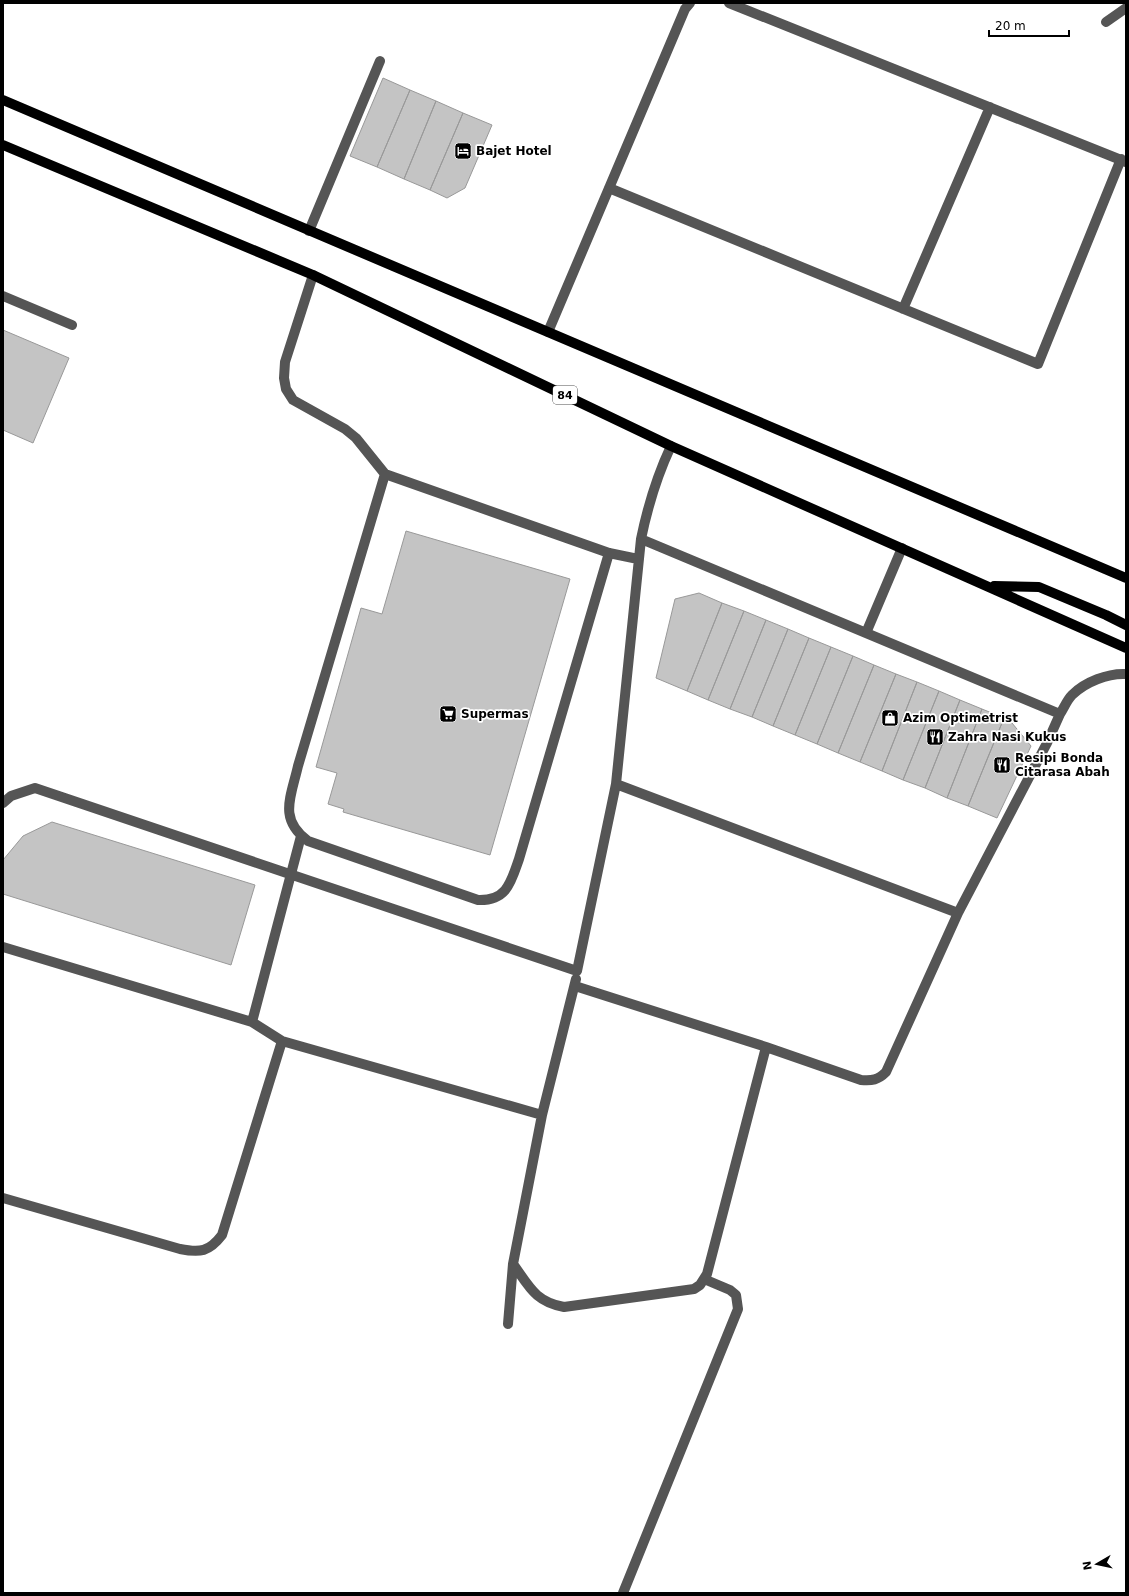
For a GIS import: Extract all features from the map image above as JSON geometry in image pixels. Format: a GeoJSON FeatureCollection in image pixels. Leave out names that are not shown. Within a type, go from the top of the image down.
{"type":"FeatureCollection","features":[{"type":"Feature","properties":{"kind":"main road"},"geometry":{"type":"LineString","coordinates":[[3,100],[1126,578]]}},
{"type":"Feature","properties":{"kind":"main road","name":"84"},"geometry":{"type":"LineString","coordinates":[[3,145],[313,275],[671,446],[1126,648]]}},
{"type":"Feature","properties":{"kind":"main road"},"geometry":{"type":"LineString","coordinates":[[987,585],[1039,587],[1126,625]]}},
{"type":"Feature","properties":{"kind":"street"},"geometry":{"type":"LineString","coordinates":[[548,332],[685,9],[690,3]]}},
{"type":"Feature","properties":{"kind":"street"},"geometry":{"type":"LineString","coordinates":[[609,188],[1038,364],[1123,160],[729,3]]}},
{"type":"Feature","properties":{"kind":"street"},"geometry":{"type":"LineString","coordinates":[[1106,22],[1126,8]]}},
{"type":"Feature","properties":{"kind":"street"},"geometry":{"type":"LineString","coordinates":[[309,230],[380,61]]}},
{"type":"Feature","properties":{"kind":"street"},"geometry":{"type":"LineString","coordinates":[[903,309],[990,108]]}},
{"type":"Feature","properties":{"kind":"street"},"geometry":{"type":"LineString","coordinates":[[313,275],[285,362],[284,378],[286,389],[292,400],[345,429],[356,438],[386,474],[609,553],[638,559]]}},
{"type":"Feature","properties":{"kind":"street"},"geometry":{"type":"LineString","coordinates":[[3,296],[72,325]]}},
{"type":"Feature","properties":{"kind":"street"},"geometry":{"type":"LineString","coordinates":[[508,1324],[513,1264],[542,1115],[575,986],[616,784],[641,539],[648,506],[658,473],[671,446]]}},
{"type":"Feature","properties":{"kind":"street"},"geometry":{"type":"LineString","coordinates":[[386,474],[298,766],[288,808],[290,819],[295,830],[308,841],[478,900],[494,899],[502,893],[511,883],[519,858],[609,553]]}},
{"type":"Feature","properties":{"kind":"street"},"geometry":{"type":"LineString","coordinates":[[641,539],[1060,714]]}},
{"type":"Feature","properties":{"kind":"street"},"geometry":{"type":"LineString","coordinates":[[866,633],[902,548]]}},
{"type":"Feature","properties":{"kind":"street"},"geometry":{"type":"LineString","coordinates":[[575,986],[766,1047],[861,1080],[871,1081],[880,1078],[886,1072],[958,913],[1047,743],[1060,714],[1071,696],[1084,686],[1117,674],[1126,674]]}},
{"type":"Feature","properties":{"kind":"street"},"geometry":{"type":"LineString","coordinates":[[616,784],[958,913]]}},
{"type":"Feature","properties":{"kind":"street"},"geometry":{"type":"LineString","coordinates":[[3,802],[11,796],[35,788],[577,971]]}},
{"type":"Feature","properties":{"kind":"street"},"geometry":{"type":"LineString","coordinates":[[252,1022],[301,836]]}},
{"type":"Feature","properties":{"kind":"street"},"geometry":{"type":"LineString","coordinates":[[3,947],[252,1022],[282,1041],[542,1115]]}},
{"type":"Feature","properties":{"kind":"street"},"geometry":{"type":"LineString","coordinates":[[3,1198],[180,1249],[195,1252],[206,1250],[214,1245],[222,1235],[282,1041]]}},
{"type":"Feature","properties":{"kind":"street"},"geometry":{"type":"LineString","coordinates":[[513,1264],[531,1289],[541,1299],[551,1304],[564,1307],[694,1288],[704,1279],[709,1266],[766,1047]]}},
{"type":"Feature","properties":{"kind":"street"},"geometry":{"type":"LineString","coordinates":[[623,1593],[738,1309],[736,1295],[730,1290],[704,1279]]}},
{"type":"Feature","properties":{"kind":"building"},"geometry":{"type":"Polygon","coordinates":[[[383,78],[410,90],[377,167],[350,156],[383,78]]]}},
{"type":"Feature","properties":{"kind":"building"},"geometry":{"type":"Polygon","coordinates":[[[410,90],[436,101],[404,179],[377,167],[410,90]]]}},
{"type":"Feature","properties":{"kind":"building"},"geometry":{"type":"Polygon","coordinates":[[[436,101],[463,113],[430,190],[404,179],[436,101]]]}},
{"type":"Feature","properties":{"kind":"building"},"geometry":{"type":"Polygon","coordinates":[[[463,113],[492,125],[465,188],[447,198],[430,190],[463,113]]]}},
{"type":"Feature","properties":{"kind":"building"},"geometry":{"type":"Polygon","coordinates":[[[3,330],[69,358],[33,443],[3,430],[3,330]]]}},
{"type":"Feature","properties":{"kind":"building"},"geometry":{"type":"Polygon","coordinates":[[[406,531],[570,579],[490,855],[343,812],[344,809],[328,804],[337,773],[316,767],[361,608],[382,614],[406,531]]]}},
{"type":"Feature","properties":{"kind":"building"},"geometry":{"type":"Polygon","coordinates":[[[699,593],[722,603],[687,691],[656,678],[675,599],[699,593]]]}},
{"type":"Feature","properties":{"kind":"building"},"geometry":{"type":"Polygon","coordinates":[[[722,603],[744,611],[708,700],[687,691],[722,603]]]}},
{"type":"Feature","properties":{"kind":"building"},"geometry":{"type":"Polygon","coordinates":[[[744,611],[766,620],[730,709],[708,700],[744,611]]]}},
{"type":"Feature","properties":{"kind":"building"},"geometry":{"type":"Polygon","coordinates":[[[766,620],[788,629],[752,717],[730,709],[766,620]]]}},
{"type":"Feature","properties":{"kind":"building"},"geometry":{"type":"Polygon","coordinates":[[[788,629],[809,638],[773,726],[752,717],[788,629]]]}},
{"type":"Feature","properties":{"kind":"building"},"geometry":{"type":"Polygon","coordinates":[[[809,638],[831,647],[795,735],[773,726],[809,638]]]}},
{"type":"Feature","properties":{"kind":"building"},"geometry":{"type":"Polygon","coordinates":[[[831,647],[853,656],[817,744],[795,735],[831,647]]]}},
{"type":"Feature","properties":{"kind":"building"},"geometry":{"type":"Polygon","coordinates":[[[853,656],[874,665],[838,753],[817,744],[853,656]]]}},
{"type":"Feature","properties":{"kind":"building"},"geometry":{"type":"Polygon","coordinates":[[[874,665],[896,674],[860,762],[838,753],[874,665]]]}},
{"type":"Feature","properties":{"kind":"building"},"geometry":{"type":"Polygon","coordinates":[[[896,674],[917,682],[882,771],[860,762],[896,674]]]}},
{"type":"Feature","properties":{"kind":"building"},"geometry":{"type":"Polygon","coordinates":[[[917,682],[939,691],[903,780],[882,771],[917,682]]]}},
{"type":"Feature","properties":{"kind":"building"},"geometry":{"type":"Polygon","coordinates":[[[939,691],[960,700],[925,788],[903,780],[939,691]]]}},
{"type":"Feature","properties":{"kind":"building"},"geometry":{"type":"Polygon","coordinates":[[[960,700],[982,709],[947,798],[925,788],[960,700]]]}},
{"type":"Feature","properties":{"kind":"building"},"geometry":{"type":"Polygon","coordinates":[[[982,709],[1004,718],[968,806],[947,798],[982,709]]]}},
{"type":"Feature","properties":{"kind":"building"},"geometry":{"type":"Polygon","coordinates":[[[1004,718],[1012,723],[1031,746],[997,818],[968,806],[1004,718]]]}},
{"type":"Feature","properties":{"kind":"building"},"geometry":{"type":"Polygon","coordinates":[[[52,822],[255,885],[231,965],[3,894],[3,860],[23,836],[52,822]]]}},
{"type":"Feature","properties":{"kind":"place","name":"Bajet Hotel"},"geometry":{"type":"Point","coordinates":[463,151]}},
{"type":"Feature","properties":{"kind":"place","name":"Supermas"},"geometry":{"type":"Point","coordinates":[448,714]}},
{"type":"Feature","properties":{"kind":"place","name":"Azim Optimetrist"},"geometry":{"type":"Point","coordinates":[890,718]}},
{"type":"Feature","properties":{"kind":"place","name":"Zahra Nasi Kukus"},"geometry":{"type":"Point","coordinates":[935,737]}},
{"type":"Feature","properties":{"kind":"place","name":"Resipi Bonda Citarasa Abah"},"geometry":{"type":"Point","coordinates":[1002,765]}}]}
